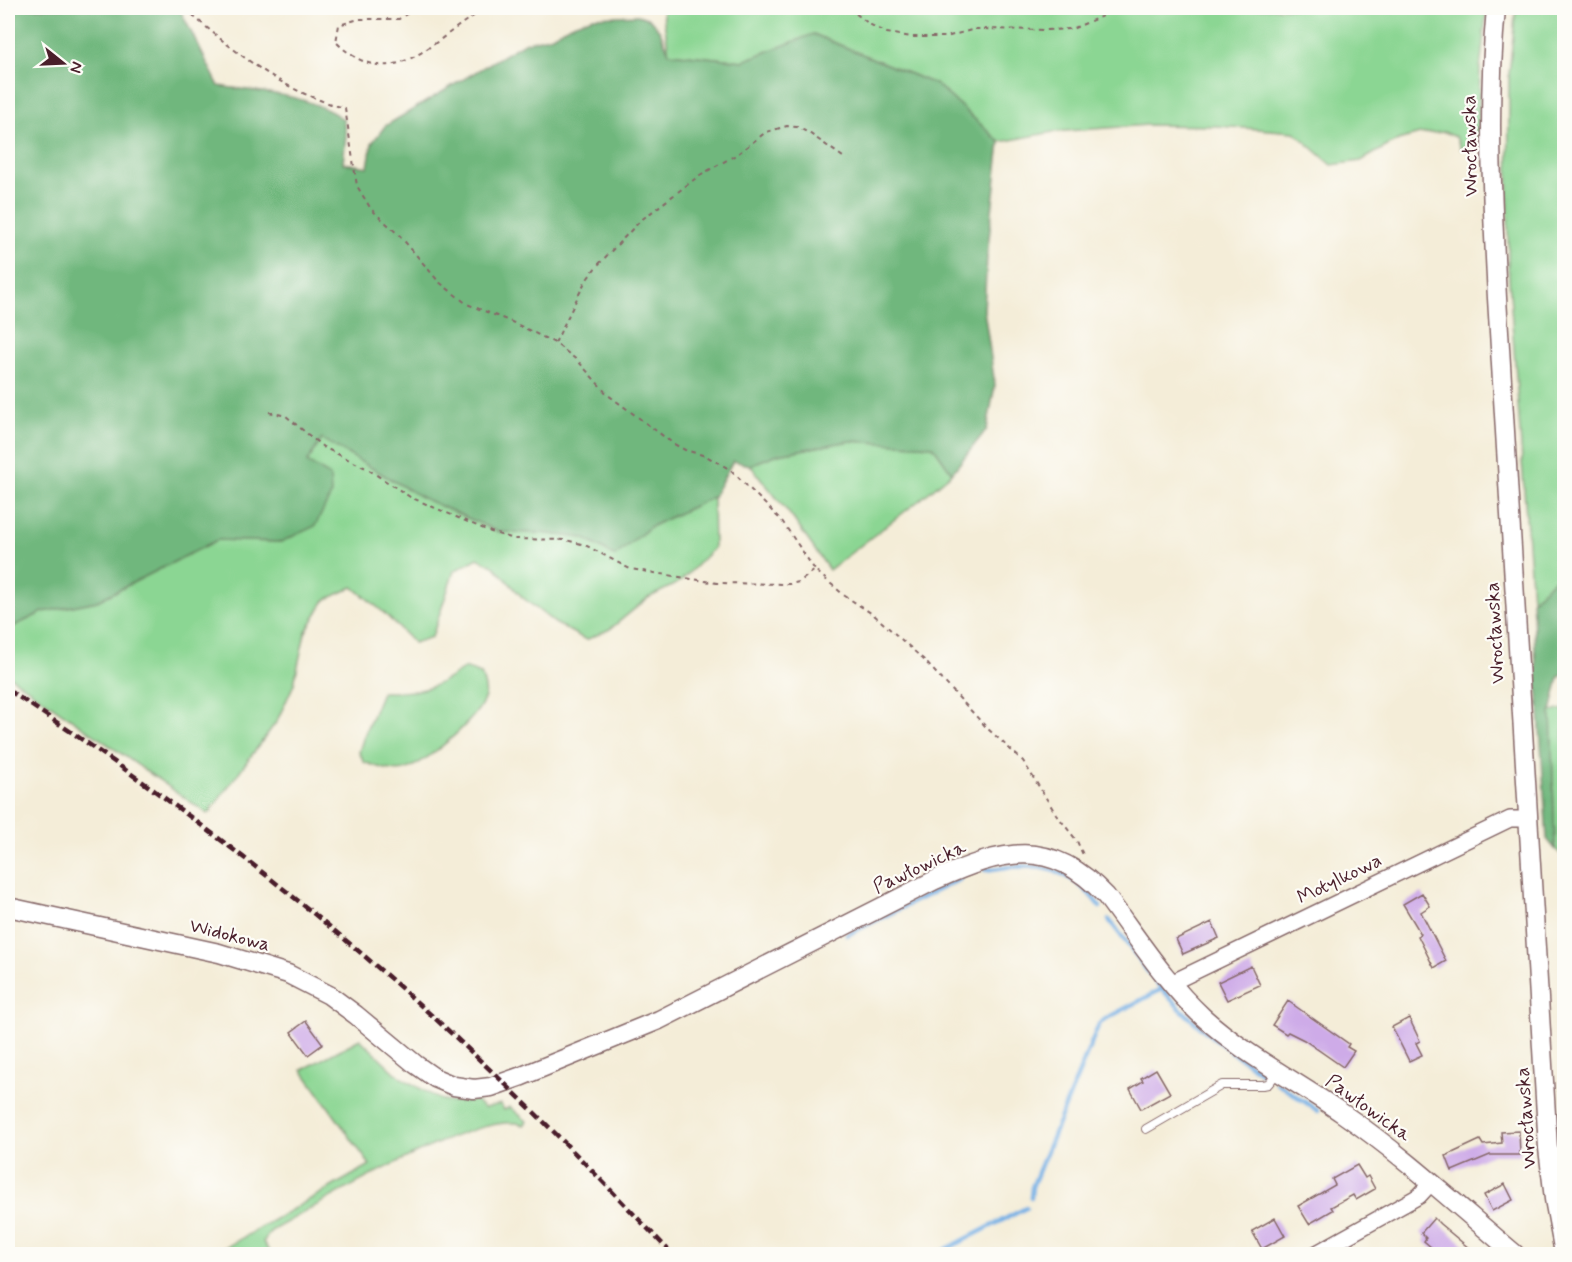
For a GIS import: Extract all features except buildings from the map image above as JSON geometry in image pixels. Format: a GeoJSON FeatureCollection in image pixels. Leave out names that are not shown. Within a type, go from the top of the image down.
{"type":"FeatureCollection","features":[{"type":"Feature","properties":{"kind":"street","name":"Wrocławska"},"geometry":{"type":"LineString","coordinates":[[1496,8],[1491,61],[1491,192],[1548,1148],[1564,1253]]}},
{"type":"Feature","properties":{"kind":"street","name":"Motylkowa"},"geometry":{"type":"LineString","coordinates":[[1171,983],[1510,819],[1528,819]]}},
{"type":"Feature","properties":{"kind":"street","name":"Pawłowicka"},"geometry":{"type":"LineString","coordinates":[[415,1064],[435,1078],[454,1086],[474,1089],[491,1087],[660,1020],[935,880],[975,862],[1005,855],[1033,855],[1057,860],[1078,871],[1095,884],[1171,983],[1203,1017],[1230,1039],[1342,1113],[1515,1254]]}},
{"type":"Feature","properties":{"kind":"street","name":"Widokowa"},"geometry":{"type":"LineString","coordinates":[[8,907],[219,953],[288,974],[329,995],[415,1064]]}},
{"type":"Feature","properties":{"kind":"street"},"geometry":{"type":"LineString","coordinates":[[1315,1254],[1419,1196],[1431,1184]]}},
{"type":"Feature","properties":{"kind":"lane"},"geometry":{"type":"LineString","coordinates":[[1146,1129],[1222,1085],[1268,1084],[1279,1071]]}},
{"type":"Feature","properties":{"kind":"path"},"geometry":{"type":"LineString","coordinates":[[187,8],[192,15],[241,57],[305,95],[345,108],[357,186],[371,209],[400,236],[439,282],[467,304],[555,343],[578,361],[608,395],[674,444],[706,456],[731,470],[782,521],[815,570],[844,596],[874,615],[923,659],[987,728],[1023,761],[1082,850],[1084,859],[1078,871]]}},
{"type":"Feature","properties":{"kind":"path"},"geometry":{"type":"LineString","coordinates":[[415,8],[399,19],[359,19],[339,25],[336,42],[350,56],[380,66],[416,57],[488,8]]}},
{"type":"Feature","properties":{"kind":"path"},"geometry":{"type":"LineString","coordinates":[[680,8],[692,8]]}},
{"type":"Feature","properties":{"kind":"path"},"geometry":{"type":"LineString","coordinates":[[849,8],[869,24],[887,33],[910,37],[946,37],[975,29],[1072,29],[1121,8]]}},
{"type":"Feature","properties":{"kind":"path"},"geometry":{"type":"LineString","coordinates":[[555,343],[585,282],[596,267],[640,221],[700,175],[736,155],[766,132],[787,126],[797,127],[843,157]]}},
{"type":"Feature","properties":{"kind":"path"},"geometry":{"type":"LineString","coordinates":[[269,412],[286,416],[323,447],[366,468],[410,497],[491,532],[514,539],[566,540],[585,545],[630,570],[717,583],[790,584],[799,582],[815,570]]}},
{"type":"Feature","properties":{"kind":"green space"},"geometry":{"type":"Polygon","coordinates":[[[8,8],[179,8],[219,86],[284,95],[329,110],[343,119],[346,136],[343,163],[368,167],[372,143],[385,126],[524,43],[552,36],[570,25],[593,17],[638,15],[650,19],[660,31],[669,53],[743,61],[813,34],[937,85],[1000,142],[987,256],[984,310],[995,385],[987,429],[952,473],[933,446],[850,441],[778,454],[750,465],[733,461],[713,497],[650,527],[615,556],[584,538],[541,533],[499,532],[423,498],[322,439],[307,462],[330,476],[331,495],[315,526],[281,542],[217,540],[97,601],[43,612],[8,629],[8,8]]]}},
{"type":"Feature","properties":{"kind":"green space"},"geometry":{"type":"Polygon","coordinates":[[[662,8],[1487,8],[1480,69],[1478,143],[1461,149],[1456,137],[1444,132],[1420,134],[1398,140],[1361,161],[1332,165],[1294,132],[1218,126],[1148,125],[1053,132],[1000,142],[937,85],[814,34],[743,61],[669,53],[662,8]]]}},
{"type":"Feature","properties":{"kind":"green space"},"geometry":{"type":"Polygon","coordinates":[[[1516,8],[1564,8],[1564,570],[1532,600],[1508,265],[1509,74],[1516,8]]]}},
{"type":"Feature","properties":{"kind":"green space"},"geometry":{"type":"Polygon","coordinates":[[[322,439],[423,498],[499,532],[541,533],[584,538],[614,556],[650,527],[713,497],[714,548],[680,582],[648,598],[610,629],[586,640],[555,623],[522,597],[495,567],[478,558],[454,571],[432,637],[414,643],[383,612],[353,587],[325,600],[305,633],[294,684],[277,721],[208,814],[8,675],[8,629],[43,612],[97,601],[217,540],[281,542],[307,462],[322,439]]]}},
{"type":"Feature","properties":{"kind":"green space"},"geometry":{"type":"Polygon","coordinates":[[[850,441],[933,446],[952,473],[829,570],[792,517],[750,465],[778,454],[850,441]]]}},
{"type":"Feature","properties":{"kind":"green space"},"geometry":{"type":"Polygon","coordinates":[[[1564,570],[1564,674],[1559,677],[1551,712],[1555,849],[1547,839],[1532,600],[1564,570]]]}},
{"type":"Feature","properties":{"kind":"green space"},"geometry":{"type":"Polygon","coordinates":[[[465,668],[481,674],[485,694],[473,716],[451,739],[425,759],[404,770],[389,770],[364,762],[359,752],[382,692],[426,689],[465,668]]]}},
{"type":"Feature","properties":{"kind":"green space"},"geometry":{"type":"Polygon","coordinates":[[[1564,709],[1564,857],[1555,849],[1551,712],[1564,709]]]}},
{"type":"Feature","properties":{"kind":"green space"},"geometry":{"type":"Polygon","coordinates":[[[360,1039],[400,1077],[437,1098],[448,1102],[476,1101],[484,1108],[501,1104],[504,1110],[510,1107],[527,1121],[524,1125],[502,1123],[472,1130],[436,1144],[359,1182],[271,1231],[263,1242],[271,1254],[214,1254],[370,1165],[302,1070],[360,1039]]]}},
{"type":"Feature","properties":{"kind":"waterway"},"geometry":{"type":"LineString","coordinates":[[985,870],[1019,866],[1049,869],[1076,882],[1100,907]]}},
{"type":"Feature","properties":{"kind":"waterway"},"geometry":{"type":"LineString","coordinates":[[847,935],[960,879]]}},
{"type":"Feature","properties":{"kind":"waterway"},"geometry":{"type":"LineString","coordinates":[[1109,920],[1155,981],[1185,1013],[1223,1045],[1264,1074]]}},
{"type":"Feature","properties":{"kind":"waterway"},"geometry":{"type":"LineString","coordinates":[[1031,1197],[1032,1187],[1099,1024],[1162,989]]}},
{"type":"Feature","properties":{"kind":"waterway"},"geometry":{"type":"LineString","coordinates":[[1277,1083],[1318,1111]]}},
{"type":"Feature","properties":{"kind":"waterway"},"geometry":{"type":"LineString","coordinates":[[937,1254],[1026,1208]]}},
{"type":"Feature","properties":{"kind":"railway"},"geometry":{"type":"LineString","coordinates":[[8,690],[133,775],[194,820],[255,866],[372,962],[508,1087],[672,1254]]}}]}
